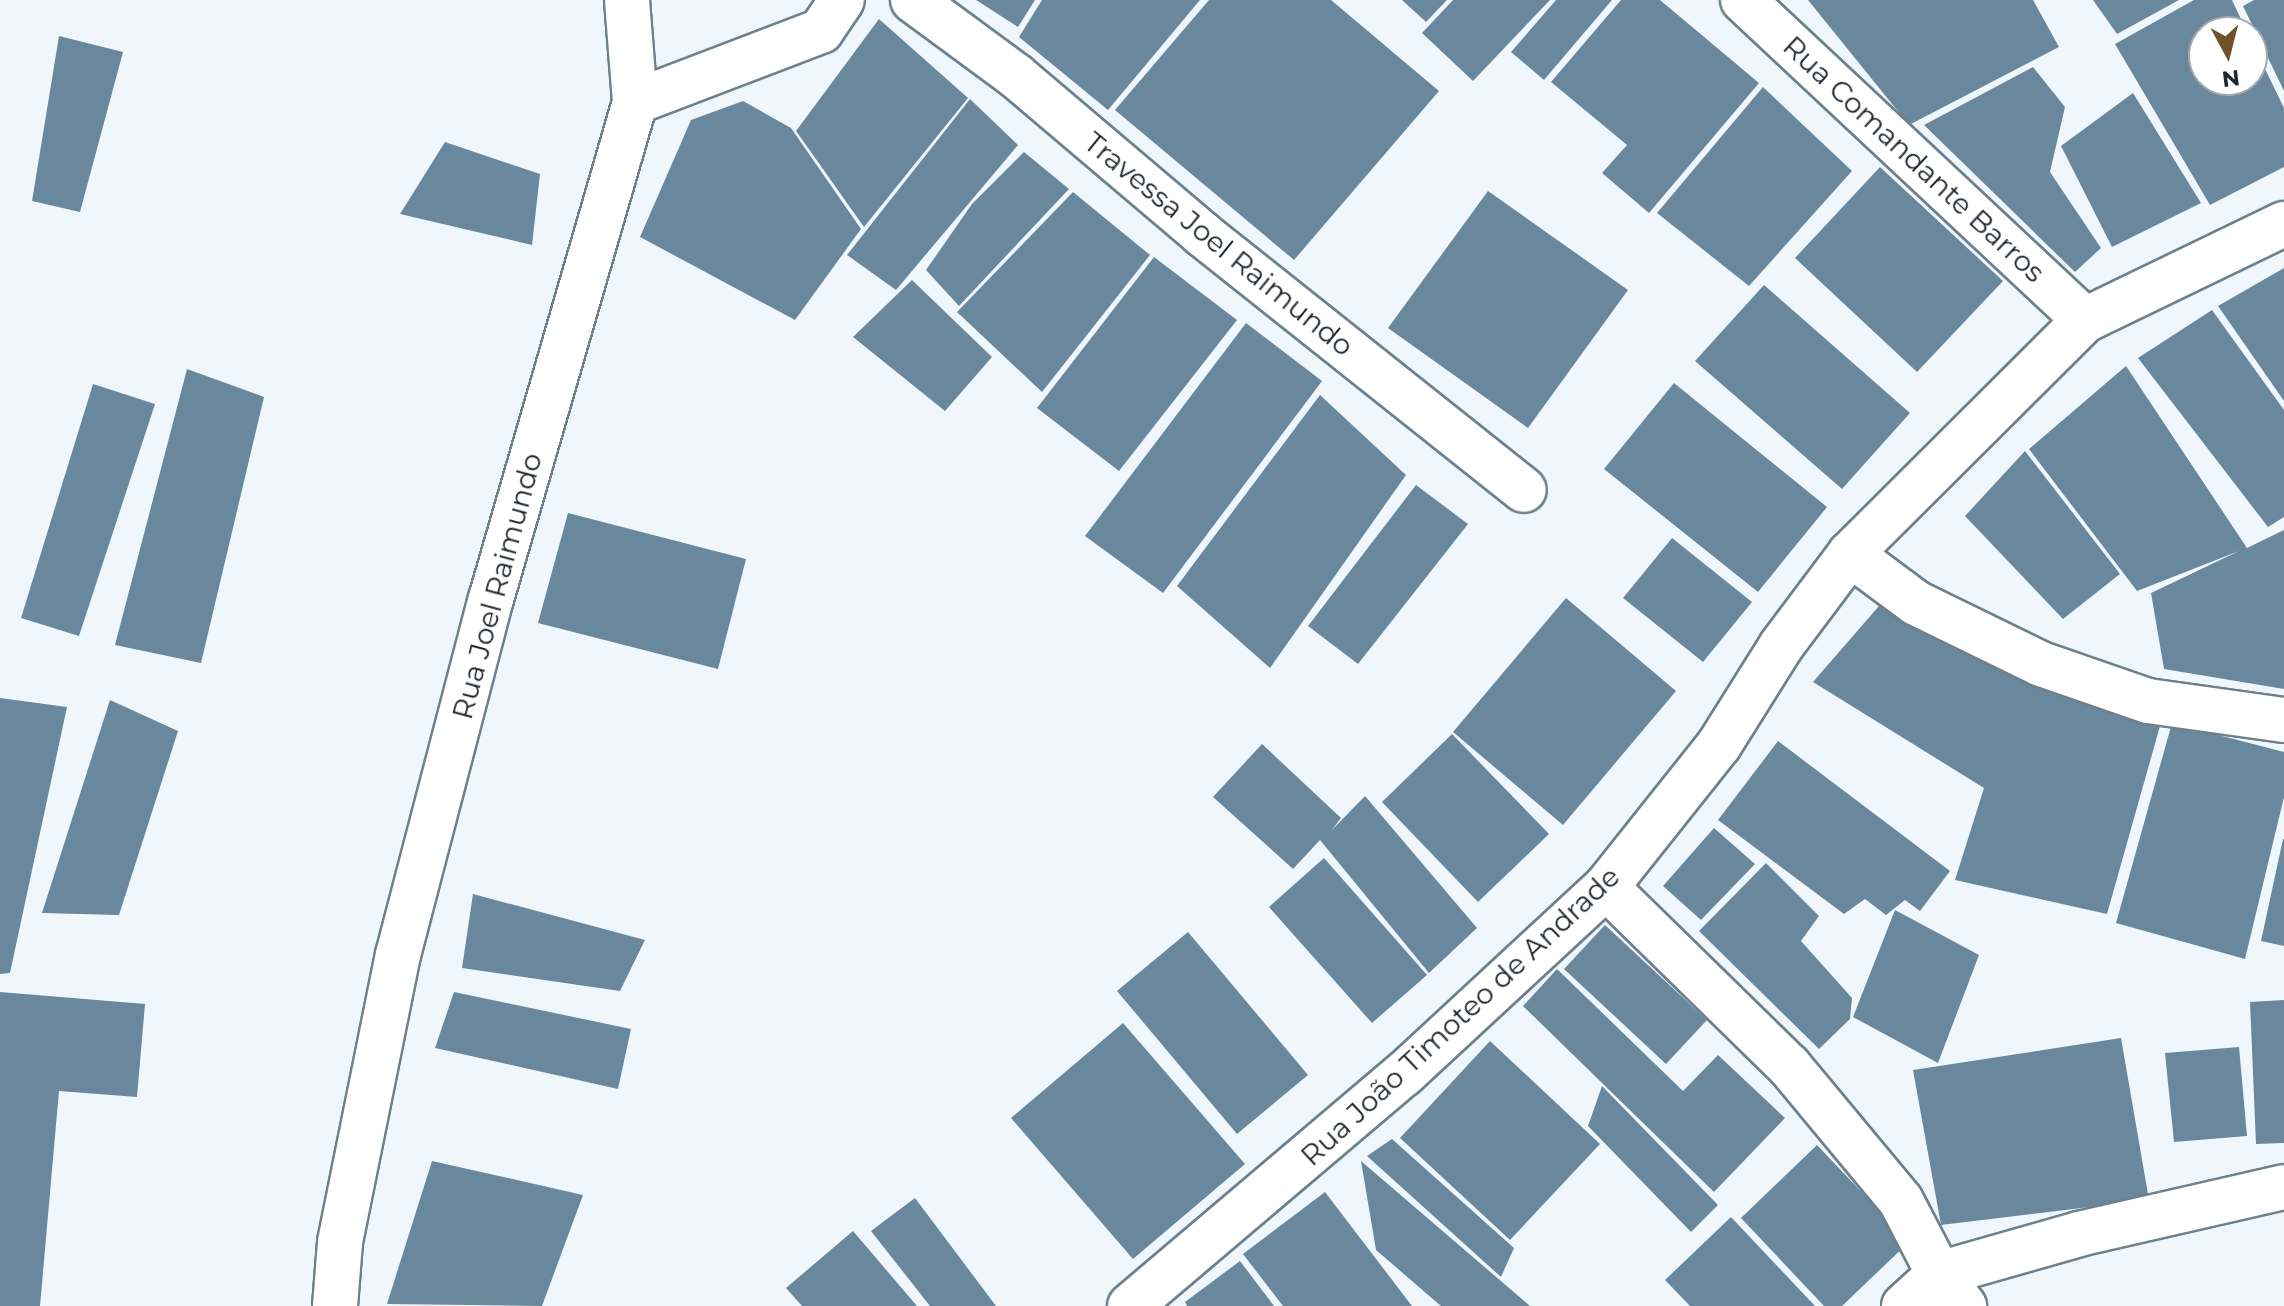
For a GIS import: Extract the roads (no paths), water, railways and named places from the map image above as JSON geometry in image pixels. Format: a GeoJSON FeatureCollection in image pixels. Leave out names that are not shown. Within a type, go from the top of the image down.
{"type":"FeatureCollection","features":[{"type":"Feature","properties":{"kind":"street"},"geometry":{"type":"LineString","coordinates":[[627,0],[635,102],[821,31],[842,0]]}},
{"type":"Feature","properties":{"kind":"street","name":"Travessa Joel Raimundo"},"geometry":{"type":"LineString","coordinates":[[913,0],[1016,76],[1202,234],[1524,490]]}},
{"type":"Feature","properties":{"kind":"street","name":"Rua Comandante Barros"},"geometry":{"type":"LineString","coordinates":[[1743,0],[2085,320]]}},
{"type":"Feature","properties":{"kind":"street","name":"Rua Joel Raimundo"},"geometry":{"type":"LineString","coordinates":[[335,1306],[340,1242],[398,955],[491,599],[635,102]]}},
{"type":"Feature","properties":{"kind":"street","name":"Rua João Timoteo de Andrade"},"geometry":{"type":"LineString","coordinates":[[1130,1306],[1404,1074],[1606,887],[1719,745],[1781,646],[1850,554],[2085,320],[2284,224]]}},
{"type":"Feature","properties":{"kind":"street"},"geometry":{"type":"LineString","coordinates":[[1850,554],[1916,603],[2041,664],[2148,701],[2284,720]]}},
{"type":"Feature","properties":{"kind":"street"},"geometry":{"type":"LineString","coordinates":[[1606,887],[1789,1066],[1901,1201],[1952,1290]]}},
{"type":"Feature","properties":{"kind":"street"},"geometry":{"type":"LineString","coordinates":[[1904,1306],[1952,1290],[2079,1234],[2284,1187]]}}]}
